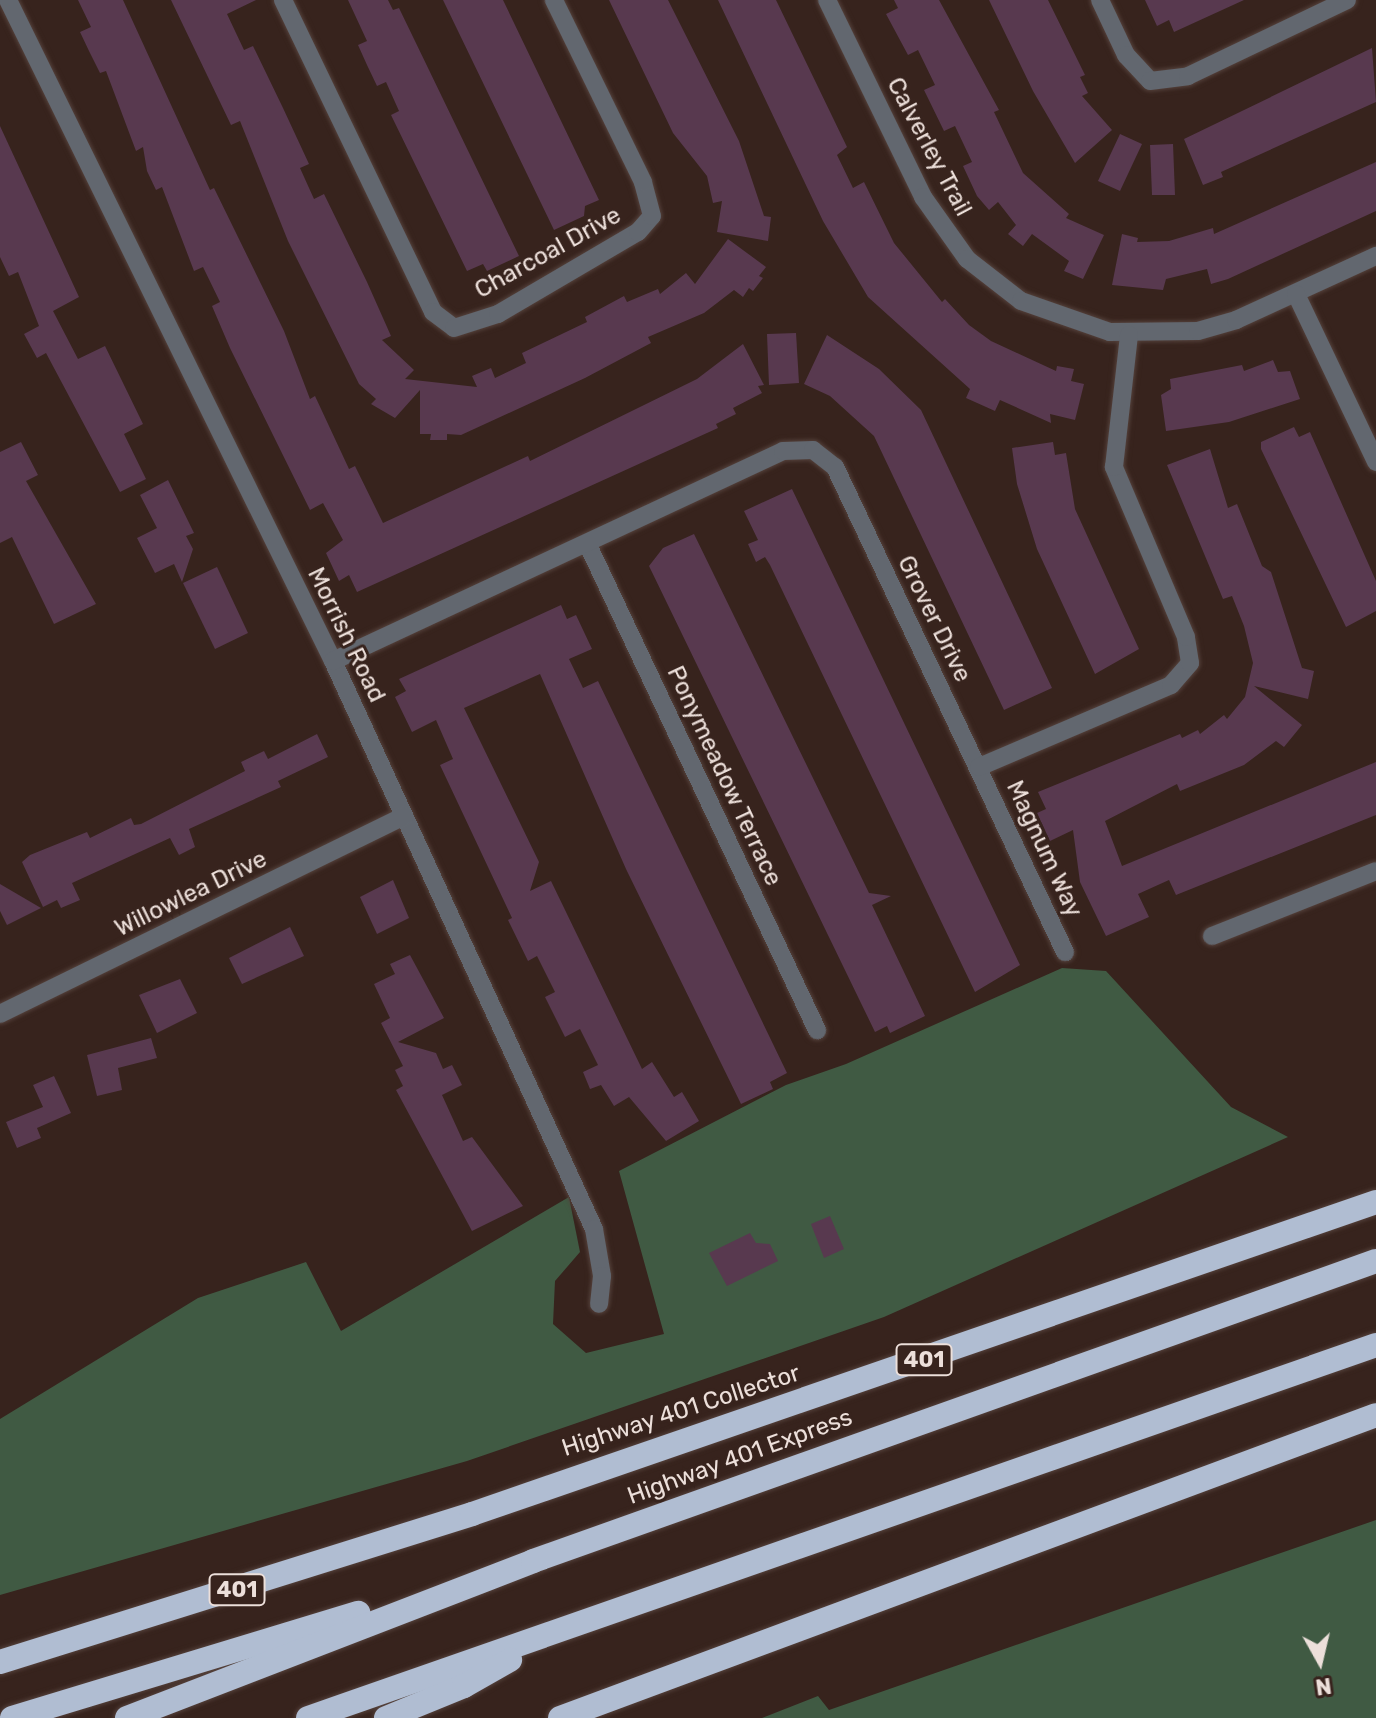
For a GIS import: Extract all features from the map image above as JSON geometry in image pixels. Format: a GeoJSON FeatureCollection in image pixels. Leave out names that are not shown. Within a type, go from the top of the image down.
{"type":"FeatureCollection","features":[{"type":"Feature","properties":{"kind":"highway","name":"Highway 401 Collector"},"geometry":{"type":"LineString","coordinates":[[0,1662],[472,1514],[1376,1202]]}},
{"type":"Feature","properties":{"kind":"highway","name":"Highway 401 Express"},"geometry":{"type":"LineString","coordinates":[[127,1718],[533,1561],[1376,1261]]}},
{"type":"Feature","properties":{"kind":"highway"},"geometry":{"type":"LineString","coordinates":[[308,1718],[1376,1345]]}},
{"type":"Feature","properties":{"kind":"highway"},"geometry":{"type":"LineString","coordinates":[[560,1718],[1376,1415]]}},
{"type":"Feature","properties":{"kind":"highway"},"geometry":{"type":"LineString","coordinates":[[12,1718],[533,1561]]}},
{"type":"Feature","properties":{"kind":"highway"},"geometry":{"type":"LineString","coordinates":[[386,1718],[464,1686],[561,1632]]}},
{"type":"Feature","properties":{"kind":"street","name":"Morrish Road"},"geometry":{"type":"LineString","coordinates":[[8,0],[333,661],[594,1229],[602,1276],[599,1304]]}},
{"type":"Feature","properties":{"kind":"street","name":"Charcoal Drive"},"geometry":{"type":"LineString","coordinates":[[283,0],[433,312],[454,328],[498,314],[638,232],[652,216],[643,182],[554,0]]}},
{"type":"Feature","properties":{"kind":"street","name":"Calverley Trail"},"geometry":{"type":"LineString","coordinates":[[827,0],[923,197],[967,259],[1021,301],[1087,328],[1129,335],[1198,331],[1296,294],[1376,256]]}},
{"type":"Feature","properties":{"kind":"street"},"geometry":{"type":"LineString","coordinates":[[1100,0],[1126,55],[1150,81],[1188,76],[1347,0]]}},
{"type":"Feature","properties":{"kind":"street"},"geometry":{"type":"LineString","coordinates":[[1296,294],[1376,462]]}},
{"type":"Feature","properties":{"kind":"street"},"geometry":{"type":"LineString","coordinates":[[979,767],[1171,685],[1190,663],[1186,637],[1114,467],[1129,335]]}},
{"type":"Feature","properties":{"kind":"street","name":"Grover Drive"},"geometry":{"type":"LineString","coordinates":[[333,661],[783,451],[813,450],[827,455],[979,767]]}},
{"type":"Feature","properties":{"kind":"street","name":"Ponymeadow Terrace"},"geometry":{"type":"LineString","coordinates":[[587,543],[817,1030]]}},
{"type":"Feature","properties":{"kind":"street","name":"Magnum Way"},"geometry":{"type":"LineString","coordinates":[[979,767],[1065,952]]}},
{"type":"Feature","properties":{"kind":"street","name":"Willowlea Drive"},"geometry":{"type":"LineString","coordinates":[[0,1014],[404,816]]}},
{"type":"Feature","properties":{"kind":"street"},"geometry":{"type":"LineString","coordinates":[[1212,936],[1376,871]]}},
{"type":"Feature","properties":{"kind":"green space"},"geometry":{"type":"Polygon","coordinates":[[[1062,968],[1106,971],[1231,1107],[1288,1137],[884,1317],[467,1461],[0,1595],[0,1419],[198,1298],[306,1262],[341,1331],[569,1197],[580,1252],[555,1281],[553,1324],[586,1353],[664,1334],[619,1171],[786,1085],[846,1064],[1062,968]]]}},
{"type":"Feature","properties":{"kind":"green space"},"geometry":{"type":"Polygon","coordinates":[[[1376,1520],[1376,1718],[762,1718],[818,1696],[829,1710],[1376,1520]]]}},
{"type":"Feature","properties":{"kind":"building"},"geometry":{"type":"Polygon","coordinates":[[[78,0],[123,0],[210,190],[214,188],[284,331],[310,399],[315,396],[349,469],[355,466],[383,523],[528,456],[530,461],[697,379],[743,344],[764,385],[758,386],[762,393],[733,408],[736,414],[716,424],[718,428],[357,592],[349,575],[339,581],[326,553],[343,540],[323,503],[310,510],[230,348],[212,306],[220,302],[203,267],[194,271],[162,187],[156,190],[147,171],[143,147],[136,151],[106,71],[100,73],[80,32],[91,27],[78,0]]]}},
{"type":"Feature","properties":{"kind":"building"},"geometry":{"type":"Polygon","coordinates":[[[171,0],[256,0],[227,14],[244,50],[253,46],[283,108],[309,164],[300,168],[314,199],[324,194],[367,282],[391,336],[382,340],[414,370],[405,379],[477,387],[472,376],[491,368],[495,378],[526,363],[522,353],[587,322],[585,317],[624,296],[627,302],[658,289],[660,294],[686,273],[695,284],[728,239],[766,267],[759,276],[763,278],[753,291],[749,288],[743,297],[734,290],[704,313],[648,337],[651,343],[585,378],[461,435],[447,434],[447,440],[430,440],[431,434],[420,434],[420,390],[395,418],[371,404],[376,399],[359,384],[288,241],[240,121],[231,125],[171,0]]]}},
{"type":"Feature","properties":{"kind":"building"},"geometry":{"type":"Polygon","coordinates":[[[348,0],[388,0],[393,10],[399,8],[519,256],[487,271],[483,264],[467,271],[391,115],[399,111],[386,82],[377,86],[358,45],[367,41],[348,0]]]}},
{"type":"Feature","properties":{"kind":"building"},"geometry":{"type":"Polygon","coordinates":[[[443,0],[503,0],[599,200],[585,206],[584,216],[554,230],[443,0]]]}},
{"type":"Feature","properties":{"kind":"building"},"geometry":{"type":"Polygon","coordinates":[[[609,0],[668,0],[739,141],[764,216],[771,217],[768,241],[717,232],[722,201],[713,203],[707,176],[673,133],[609,0]]]}},
{"type":"Feature","properties":{"kind":"building"},"geometry":{"type":"Polygon","coordinates":[[[718,0],[776,0],[847,147],[837,155],[853,188],[864,182],[894,243],[942,302],[945,299],[969,325],[991,341],[1056,371],[1057,366],[1074,369],[1071,381],[1084,384],[1075,420],[1050,414],[1051,423],[1000,400],[995,411],[966,398],[970,389],[868,297],[823,221],[718,0]]]}},
{"type":"Feature","properties":{"kind":"building"},"geometry":{"type":"Polygon","coordinates":[[[894,0],[939,0],[999,110],[994,112],[1023,173],[1069,214],[1066,218],[1104,235],[1083,279],[1064,271],[1069,261],[1032,234],[1023,246],[1008,234],[1016,225],[998,202],[989,210],[977,196],[963,166],[972,162],[955,126],[944,131],[924,90],[935,85],[918,50],[908,55],[886,14],[898,8],[894,0]]]}},
{"type":"Feature","properties":{"kind":"building"},"geometry":{"type":"Polygon","coordinates":[[[989,0],[1048,0],[1085,75],[1080,77],[1088,93],[1082,96],[1112,130],[1075,163],[1033,91],[989,0]]]}},
{"type":"Feature","properties":{"kind":"building"},"geometry":{"type":"Polygon","coordinates":[[[1145,0],[1244,0],[1174,32],[1169,20],[1157,26],[1145,0]]]}},
{"type":"Feature","properties":{"kind":"building"},"geometry":{"type":"Polygon","coordinates":[[[1372,48],[1376,102],[1221,172],[1223,177],[1203,185],[1184,139],[1372,48]]]}},
{"type":"Feature","properties":{"kind":"building"},"geometry":{"type":"Polygon","coordinates":[[[0,126],[79,297],[53,311],[78,359],[105,346],[143,424],[124,434],[146,479],[120,492],[46,353],[37,358],[24,334],[39,326],[18,272],[9,276],[0,257],[0,126]]]}},
{"type":"Feature","properties":{"kind":"building"},"geometry":{"type":"Polygon","coordinates":[[[1120,134],[1142,144],[1120,191],[1098,181],[1120,134]]]}},
{"type":"Feature","properties":{"kind":"building"},"geometry":{"type":"Polygon","coordinates":[[[1173,144],[1175,195],[1152,195],[1150,145],[1173,144]]]}},
{"type":"Feature","properties":{"kind":"building"},"geometry":{"type":"Polygon","coordinates":[[[1376,162],[1376,211],[1211,284],[1207,269],[1166,279],[1163,290],[1112,285],[1122,234],[1138,238],[1137,242],[1169,241],[1213,228],[1214,234],[1376,162]]]}},
{"type":"Feature","properties":{"kind":"building"},"geometry":{"type":"Polygon","coordinates":[[[796,333],[799,383],[769,385],[767,334],[796,333]]]}},
{"type":"Feature","properties":{"kind":"building"},"geometry":{"type":"Polygon","coordinates":[[[827,335],[879,369],[921,410],[1052,688],[1004,710],[874,436],[830,396],[804,384],[827,335]]]}},
{"type":"Feature","properties":{"kind":"building"},"geometry":{"type":"Polygon","coordinates":[[[1273,360],[1278,372],[1290,371],[1300,399],[1229,422],[1166,431],[1161,395],[1171,389],[1170,379],[1242,365],[1244,371],[1273,360]]]}},
{"type":"Feature","properties":{"kind":"building"},"geometry":{"type":"Polygon","coordinates":[[[1294,427],[1299,437],[1310,432],[1376,581],[1376,611],[1346,627],[1261,449],[1261,442],[1294,427]]]}},
{"type":"Feature","properties":{"kind":"building"},"geometry":{"type":"Polygon","coordinates":[[[21,442],[38,475],[26,481],[96,604],[54,624],[12,537],[0,543],[0,452],[21,442]]]}},
{"type":"Feature","properties":{"kind":"building"},"geometry":{"type":"Polygon","coordinates":[[[1053,442],[1055,455],[1066,453],[1075,509],[1139,649],[1095,674],[1037,549],[1017,484],[1012,448],[1053,442]]]}},
{"type":"Feature","properties":{"kind":"building"},"geometry":{"type":"Polygon","coordinates":[[[1210,449],[1228,508],[1237,504],[1262,566],[1271,572],[1302,668],[1314,671],[1308,699],[1254,686],[1302,725],[1284,747],[1276,741],[1244,765],[1180,791],[1177,784],[1105,821],[1122,866],[1376,762],[1376,815],[1176,895],[1169,880],[1138,894],[1149,917],[1106,936],[1080,882],[1073,830],[1050,841],[1037,813],[1046,809],[1038,792],[1180,734],[1182,738],[1198,730],[1200,734],[1224,715],[1227,719],[1245,697],[1253,663],[1244,626],[1232,596],[1223,599],[1167,465],[1210,449]]]}},
{"type":"Feature","properties":{"kind":"building"},"geometry":{"type":"Polygon","coordinates":[[[168,480],[194,533],[186,536],[193,549],[182,582],[174,564],[155,573],[137,538],[157,528],[140,495],[168,480]]]}},
{"type":"Feature","properties":{"kind":"building"},"geometry":{"type":"Polygon","coordinates":[[[792,489],[1020,965],[975,992],[770,565],[765,557],[756,562],[748,544],[758,540],[744,511],[792,489]]]}},
{"type":"Feature","properties":{"kind":"building"},"geometry":{"type":"Polygon","coordinates":[[[694,534],[869,893],[891,896],[872,905],[925,1016],[890,1033],[887,1026],[875,1032],[649,566],[663,548],[694,534]]]}},
{"type":"Feature","properties":{"kind":"building"},"geometry":{"type":"Polygon","coordinates":[[[217,567],[248,633],[215,649],[183,583],[217,567]]]}},
{"type":"Feature","properties":{"kind":"building"},"geometry":{"type":"Polygon","coordinates":[[[561,605],[567,619],[576,615],[592,649],[569,659],[583,688],[598,681],[787,1073],[770,1082],[773,1089],[741,1104],[626,869],[540,674],[464,708],[539,862],[530,891],[551,881],[642,1069],[652,1062],[674,1097],[682,1092],[699,1121],[666,1141],[629,1097],[614,1106],[601,1085],[590,1089],[583,1072],[598,1065],[580,1029],[565,1037],[545,997],[555,992],[537,956],[528,961],[508,920],[512,918],[440,765],[453,759],[436,720],[412,732],[395,697],[406,691],[399,679],[561,605]]]}},
{"type":"Feature","properties":{"kind":"building"},"geometry":{"type":"Polygon","coordinates":[[[317,734],[328,757],[278,781],[281,787],[189,829],[195,847],[179,855],[170,838],[72,883],[80,900],[61,908],[57,900],[43,907],[22,862],[30,855],[87,832],[90,838],[131,818],[134,825],[141,824],[245,771],[241,762],[264,751],[268,759],[317,734]]]}},
{"type":"Feature","properties":{"kind":"building"},"geometry":{"type":"Polygon","coordinates":[[[393,880],[409,918],[377,934],[360,897],[393,880]]]}},
{"type":"Feature","properties":{"kind":"building"},"geometry":{"type":"Polygon","coordinates":[[[0,884],[41,908],[7,925],[0,911],[0,884]]]}},
{"type":"Feature","properties":{"kind":"building"},"geometry":{"type":"Polygon","coordinates":[[[290,927],[304,956],[242,984],[229,958],[290,927]]]}},
{"type":"Feature","properties":{"kind":"building"},"geometry":{"type":"Polygon","coordinates":[[[410,955],[444,1018],[398,1042],[436,1053],[443,1069],[452,1065],[462,1085],[442,1095],[463,1141],[472,1137],[523,1206],[472,1231],[396,1090],[403,1086],[395,1070],[403,1066],[381,1023],[390,1018],[374,984],[395,974],[390,964],[410,955]]]}},
{"type":"Feature","properties":{"kind":"building"},"geometry":{"type":"Polygon","coordinates":[[[180,979],[197,1013],[157,1033],[139,995],[180,979]]]}},
{"type":"Feature","properties":{"kind":"building"},"geometry":{"type":"Polygon","coordinates":[[[151,1038],[157,1058],[118,1068],[122,1090],[97,1096],[87,1055],[151,1038]]]}},
{"type":"Feature","properties":{"kind":"building"},"geometry":{"type":"Polygon","coordinates":[[[54,1076],[71,1113],[37,1128],[41,1138],[17,1148],[6,1122],[43,1107],[33,1085],[54,1076]]]}},
{"type":"Feature","properties":{"kind":"building"},"geometry":{"type":"Polygon","coordinates":[[[830,1216],[844,1249],[824,1258],[811,1224],[830,1216]]]}},
{"type":"Feature","properties":{"kind":"building"},"geometry":{"type":"Polygon","coordinates":[[[750,1233],[756,1243],[770,1244],[778,1261],[727,1286],[709,1253],[750,1233]]]}}]}
